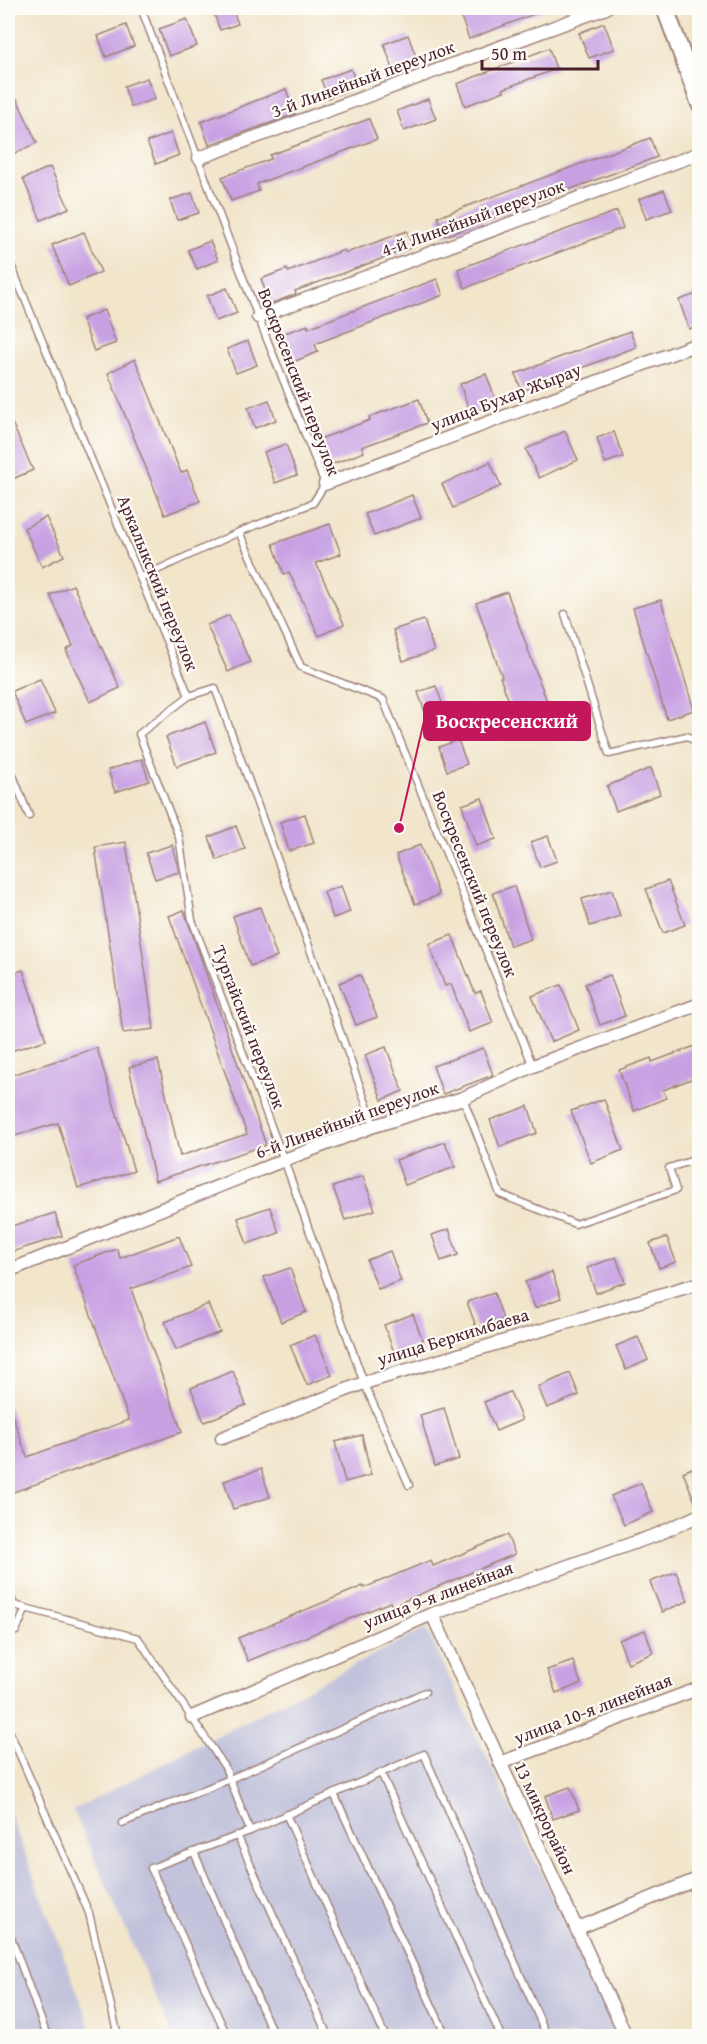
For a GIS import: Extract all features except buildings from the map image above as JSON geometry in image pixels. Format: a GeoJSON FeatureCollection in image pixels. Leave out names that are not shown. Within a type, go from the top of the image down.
{"type":"FeatureCollection","features":[{"type":"Feature","properties":{"kind":"street","name":"3-й Линейный переулок"},"geometry":{"type":"LineString","coordinates":[[199,158],[606,8]]}},
{"type":"Feature","properties":{"kind":"street"},"geometry":{"type":"LineString","coordinates":[[665,8],[699,104]]}},
{"type":"Feature","properties":{"kind":"street","name":"4-й Линейный переулок"},"geometry":{"type":"LineString","coordinates":[[258,317],[699,153]]}},
{"type":"Feature","properties":{"kind":"street","name":"улица Бухар Жырау"},"geometry":{"type":"LineString","coordinates":[[325,484],[699,344]]}},
{"type":"Feature","properties":{"kind":"street","name":"6-й Линейный переулок"},"geometry":{"type":"LineString","coordinates":[[8,1271],[284,1160],[374,1126],[463,1098],[533,1066],[699,1004]]}},
{"type":"Feature","properties":{"kind":"street","name":"улица Беркимбаева"},"geometry":{"type":"LineString","coordinates":[[222,1438],[364,1383],[699,1283]]}},
{"type":"Feature","properties":{"kind":"street","name":"улица 9-я линейная"},"geometry":{"type":"LineString","coordinates":[[192,1717],[432,1614],[656,1535],[699,1515]]}},
{"type":"Feature","properties":{"kind":"street","name":"13 микрорайон"},"geometry":{"type":"LineString","coordinates":[[432,1614],[626,2037]]}},
{"type":"Feature","properties":{"kind":"street","name":"улица 10-я линейная"},"geometry":{"type":"LineString","coordinates":[[500,1763],[699,1688]]}},
{"type":"Feature","properties":{"kind":"street"},"geometry":{"type":"LineString","coordinates":[[576,1929],[699,1878]]}},
{"type":"Feature","properties":{"kind":"lane","name":"Воскресенский переулок"},"geometry":{"type":"LineString","coordinates":[[141,8],[258,317],[325,484],[313,502],[239,532],[301,667],[383,699],[533,1066]]}},
{"type":"Feature","properties":{"kind":"lane","name":"Аркалыкский переулок"},"geometry":{"type":"LineString","coordinates":[[8,258],[189,696],[215,688],[374,1126]]}},
{"type":"Feature","properties":{"kind":"lane"},"geometry":{"type":"LineString","coordinates":[[140,578],[239,532]]}},
{"type":"Feature","properties":{"kind":"lane"},"geometry":{"type":"LineString","coordinates":[[566,614],[609,754],[687,736],[699,744]]}},
{"type":"Feature","properties":{"kind":"lane","name":"Тургайский переулок"},"geometry":{"type":"LineString","coordinates":[[189,696],[139,734],[179,837],[192,920],[284,1160],[364,1383],[409,1485]]}},
{"type":"Feature","properties":{"kind":"lane"},"geometry":{"type":"LineString","coordinates":[[8,763],[29,816]]}},
{"type":"Feature","properties":{"kind":"lane"},"geometry":{"type":"LineString","coordinates":[[699,844],[695,855],[699,868]]}},
{"type":"Feature","properties":{"kind":"lane"},"geometry":{"type":"LineString","coordinates":[[463,1098],[500,1194],[575,1224],[676,1190],[669,1168],[699,1158]]}},
{"type":"Feature","properties":{"kind":"lane"},"geometry":{"type":"LineString","coordinates":[[8,1590],[14,1605],[138,1638],[225,1767],[250,1830]]}},
{"type":"Feature","properties":{"kind":"lane"},"geometry":{"type":"LineString","coordinates":[[8,1634],[16,1631],[26,1608]]}},
{"type":"Feature","properties":{"kind":"lane"},"geometry":{"type":"LineString","coordinates":[[122,1824],[230,1779],[425,1692]]}},
{"type":"Feature","properties":{"kind":"lane"},"geometry":{"type":"LineString","coordinates":[[8,1728],[88,1913],[118,2037]]}},
{"type":"Feature","properties":{"kind":"lane"},"geometry":{"type":"LineString","coordinates":[[227,2037],[152,1868],[250,1830],[424,1755],[548,2037]]}},
{"type":"Feature","properties":{"kind":"lane"},"geometry":{"type":"LineString","coordinates":[[381,1773],[501,2037]]}},
{"type":"Feature","properties":{"kind":"lane"},"geometry":{"type":"LineString","coordinates":[[334,1794],[446,2037]]}},
{"type":"Feature","properties":{"kind":"lane"},"geometry":{"type":"LineString","coordinates":[[286,1814],[385,2037]]}},
{"type":"Feature","properties":{"kind":"lane"},"geometry":{"type":"LineString","coordinates":[[237,1835],[328,2037]]}},
{"type":"Feature","properties":{"kind":"lane"},"geometry":{"type":"LineString","coordinates":[[194,1852],[274,2037]]}},
{"type":"Feature","properties":{"kind":"lane"},"geometry":{"type":"LineString","coordinates":[[8,1929],[47,2037]]}},
{"type":"Feature","properties":{"kind":"shaded area"},"geometry":{"type":"Polygon","coordinates":[[[426,1628],[618,2036],[173,2036],[73,1810],[426,1628]]]}},
{"type":"Feature","properties":{"kind":"shaded area"},"geometry":{"type":"Polygon","coordinates":[[[8,1809],[94,2036],[8,2036],[8,1809]]]}},
{"type":"Feature","properties":{"kind":"place","name":"Воскресенский"},"geometry":{"type":"Point","coordinates":[399,828]}}]}
